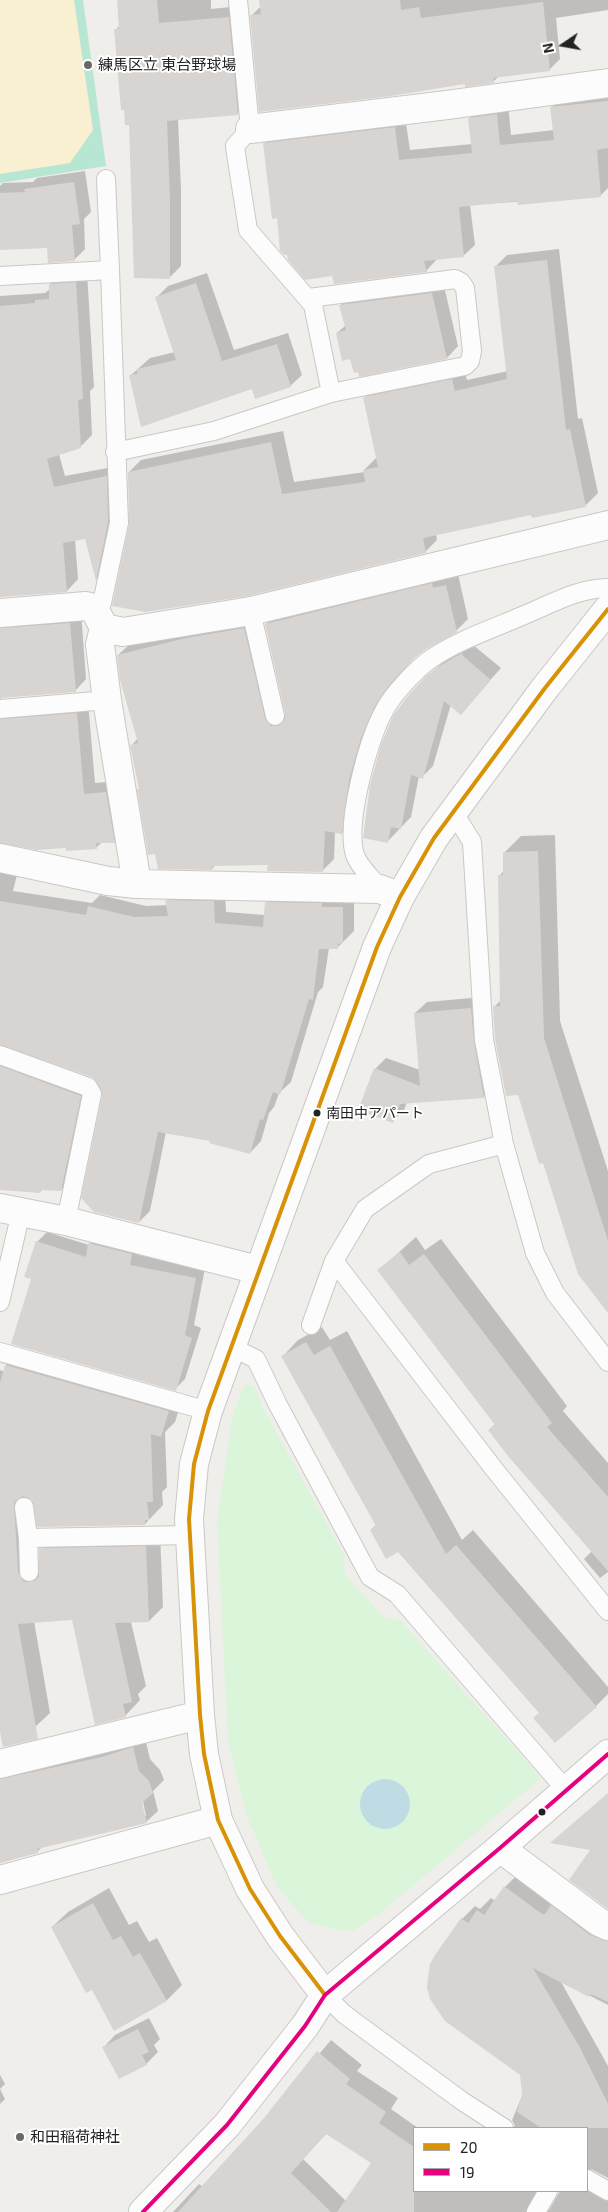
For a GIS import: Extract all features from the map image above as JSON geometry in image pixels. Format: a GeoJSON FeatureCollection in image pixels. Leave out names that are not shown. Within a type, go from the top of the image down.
{"type":"FeatureCollection","features":[{"type":"Feature","properties":{"kind":"street"},"geometry":{"type":"LineString","coordinates":[[250,129],[608,83]]}},
{"type":"Feature","properties":{"kind":"street"},"geometry":{"type":"LineString","coordinates":[[100,620],[123,632],[251,611],[608,526]]}},
{"type":"Feature","properties":{"kind":"street"},"geometry":{"type":"LineString","coordinates":[[0,613],[86,606],[94,608],[100,620],[100,645],[107,700],[136,884]]}},
{"type":"Feature","properties":{"kind":"street"},"geometry":{"type":"LineString","coordinates":[[326,1994],[280,1936],[250,1889],[218,1820],[204,1754],[200,1715],[189,1519],[194,1464],[208,1411],[231,1346],[377,948],[390,893],[421,858],[523,718],[608,609]]}},
{"type":"Feature","properties":{"kind":"street"},"geometry":{"type":"LineString","coordinates":[[0,858],[136,884],[390,893]]}},
{"type":"Feature","properties":{"kind":"street"},"geometry":{"type":"LineString","coordinates":[[10,1210],[66,1221],[258,1270]]}},
{"type":"Feature","properties":{"kind":"street"},"geometry":{"type":"LineString","coordinates":[[0,1764],[200,1715]]}},
{"type":"Feature","properties":{"kind":"street"},"geometry":{"type":"LineString","coordinates":[[143,2212],[228,2125],[305,2026],[326,1994],[500,1848],[608,1754]]}},
{"type":"Feature","properties":{"kind":"street"},"geometry":{"type":"LineString","coordinates":[[0,1880],[218,1820]]}},
{"type":"Feature","properties":{"kind":"street"},"geometry":{"type":"LineString","coordinates":[[500,1848],[599,1922],[608,1926]]}},
{"type":"Feature","properties":{"kind":"lane"},"geometry":{"type":"LineString","coordinates":[[238,0],[250,129],[236,146],[248,230],[314,305],[331,393]]}},
{"type":"Feature","properties":{"kind":"lane"},"geometry":{"type":"LineString","coordinates":[[100,620],[119,523],[106,179]]}},
{"type":"Feature","properties":{"kind":"lane"},"geometry":{"type":"LineString","coordinates":[[0,276],[110,270]]}},
{"type":"Feature","properties":{"kind":"lane"},"geometry":{"type":"LineString","coordinates":[[115,452],[214,430],[331,393],[465,366],[470,360],[472,351],[465,288],[456,279],[309,298]]}},
{"type":"Feature","properties":{"kind":"lane"},"geometry":{"type":"LineString","coordinates":[[390,893],[355,856],[353,826],[363,767],[384,711],[389,704],[404,685],[431,658],[466,640],[564,598],[595,588],[608,588]]}},
{"type":"Feature","properties":{"kind":"lane"},"geometry":{"type":"LineString","coordinates":[[251,611],[275,716]]}},
{"type":"Feature","properties":{"kind":"lane"},"geometry":{"type":"LineString","coordinates":[[0,710],[107,700]]}},
{"type":"Feature","properties":{"kind":"lane"},"geometry":{"type":"LineString","coordinates":[[454,813],[472,842],[484,1040],[504,1144],[535,1253],[555,1293],[608,1362]]}},
{"type":"Feature","properties":{"kind":"lane"},"geometry":{"type":"LineString","coordinates":[[0,1055],[88,1087],[92,1094],[66,1221]]}},
{"type":"Feature","properties":{"kind":"lane"},"geometry":{"type":"LineString","coordinates":[[311,1325],[334,1261],[365,1209],[429,1164],[504,1144]]}},
{"type":"Feature","properties":{"kind":"lane"},"geometry":{"type":"LineString","coordinates":[[0,1302],[10,1210]]}},
{"type":"Feature","properties":{"kind":"lane"},"geometry":{"type":"LineString","coordinates":[[334,1261],[488,1462],[608,1611]]}},
{"type":"Feature","properties":{"kind":"lane"},"geometry":{"type":"LineString","coordinates":[[231,1346],[256,1359],[281,1411],[370,1577],[397,1594],[566,1790]]}},
{"type":"Feature","properties":{"kind":"lane"},"geometry":{"type":"LineString","coordinates":[[0,1352],[208,1411]]}},
{"type":"Feature","properties":{"kind":"lane"},"geometry":{"type":"LineString","coordinates":[[24,1507],[28,1538],[29,1572]]}},
{"type":"Feature","properties":{"kind":"lane"},"geometry":{"type":"LineString","coordinates":[[28,1538],[190,1535]]}},
{"type":"Feature","properties":{"kind":"lane"},"geometry":{"type":"LineString","coordinates":[[326,1994],[344,2014],[462,2101],[502,2127]]}},
{"type":"Feature","properties":{"kind":"lane"},"geometry":{"type":"LineString","coordinates":[[588,2181],[608,2191]]}},
{"type":"Feature","properties":{"kind":"lane"},"geometry":{"type":"LineString","coordinates":[[536,2212],[547,2192]]}},
{"type":"Feature","properties":{"kind":"sand"},"geometry":{"type":"Polygon","coordinates":[[[0,0],[74,0],[93,130],[70,163],[0,174],[0,0]]]}},
{"type":"Feature","properties":{"kind":"green space","name":"練馬区立 東台野球場"},"geometry":{"type":"Polygon","coordinates":[[[74,0],[83,0],[106,166],[0,183],[0,174],[70,163],[93,130],[74,0]]]}},
{"type":"Feature","properties":{"kind":"green space"},"geometry":{"type":"Polygon","coordinates":[[[245,1384],[255,1387],[263,1408],[344,1555],[345,1575],[384,1617],[400,1620],[541,1778],[378,1915],[352,1931],[329,1928],[308,1922],[277,1887],[246,1814],[228,1742],[217,1524],[232,1417],[245,1384]]]}},
{"type":"Feature","properties":{"kind":"water"},"geometry":{"type":"Polygon","coordinates":[[[385,1779],[394,1781],[405,1790],[410,1804],[408,1813],[399,1824],[385,1829],[376,1827],[365,1818],[360,1804],[362,1795],[371,1784],[385,1779]]]}},
{"type":"Feature","properties":{"kind":"building"},"geometry":{"type":"Polygon","coordinates":[[[117,0],[157,0],[159,23],[229,17],[238,115],[167,121],[170,279],[134,278],[129,125],[125,125],[124,110],[121,110],[114,29],[119,29],[117,0]]]}},
{"type":"Feature","properties":{"kind":"building"},"geometry":{"type":"Polygon","coordinates":[[[259,0],[400,0],[401,10],[419,7],[421,18],[543,2],[550,71],[493,78],[494,83],[465,87],[465,84],[391,96],[259,112],[250,15],[261,14],[259,0]]]}},
{"type":"Feature","properties":{"kind":"building"},"geometry":{"type":"Polygon","coordinates":[[[608,101],[608,148],[597,150],[601,197],[518,205],[517,201],[459,207],[464,257],[424,261],[427,272],[334,284],[332,276],[305,280],[288,260],[287,255],[280,251],[277,218],[272,219],[263,143],[395,127],[399,160],[472,153],[468,118],[497,114],[500,145],[554,140],[550,107],[608,101]]]}},
{"type":"Feature","properties":{"kind":"building"},"geometry":{"type":"Polygon","coordinates":[[[74,182],[80,224],[72,225],[75,261],[48,263],[47,248],[0,250],[0,193],[25,192],[24,189],[74,182]]]}},
{"type":"Feature","properties":{"kind":"building"},"geometry":{"type":"Polygon","coordinates":[[[547,260],[566,430],[570,429],[586,507],[532,518],[531,515],[423,538],[426,553],[248,596],[146,612],[112,606],[129,525],[128,472],[271,442],[282,494],[365,482],[363,470],[378,467],[363,397],[452,379],[455,391],[507,379],[494,266],[547,260]]]}},
{"type":"Feature","properties":{"kind":"building"},"geometry":{"type":"Polygon","coordinates":[[[76,282],[83,399],[78,400],[81,448],[47,459],[54,487],[107,476],[108,522],[96,581],[85,539],[63,543],[67,592],[0,597],[0,306],[35,303],[35,300],[49,299],[49,284],[76,282]]]}},
{"type":"Feature","properties":{"kind":"building"},"geometry":{"type":"Polygon","coordinates":[[[196,283],[222,361],[277,344],[291,387],[255,399],[252,389],[141,427],[129,375],[137,374],[137,369],[176,360],[155,297],[196,283]]]}},
{"type":"Feature","properties":{"kind":"building"},"geometry":{"type":"Polygon","coordinates":[[[432,293],[447,359],[359,377],[358,372],[354,373],[350,359],[342,361],[336,333],[346,330],[339,305],[432,293]]]}},
{"type":"Feature","properties":{"kind":"building"},"geometry":{"type":"Polygon","coordinates":[[[432,583],[433,588],[446,585],[457,632],[426,649],[412,660],[391,683],[375,706],[361,738],[349,780],[342,834],[325,831],[323,872],[267,871],[268,865],[212,866],[212,870],[158,869],[155,854],[148,855],[137,789],[139,789],[130,745],[138,743],[120,680],[117,655],[186,638],[244,628],[265,718],[271,726],[278,726],[285,720],[285,714],[265,624],[432,583]]]}},
{"type":"Feature","properties":{"kind":"building"},"geometry":{"type":"Polygon","coordinates":[[[70,623],[76,692],[0,698],[0,628],[70,623]]]}},
{"type":"Feature","properties":{"kind":"building"},"geometry":{"type":"Polygon","coordinates":[[[462,653],[463,656],[491,680],[461,715],[444,701],[423,779],[411,775],[401,829],[391,827],[388,843],[363,838],[370,785],[381,745],[393,716],[426,676],[462,653]]]}},
{"type":"Feature","properties":{"kind":"building"},"geometry":{"type":"Polygon","coordinates":[[[77,713],[84,794],[106,792],[115,843],[96,843],[97,849],[66,851],[66,848],[37,850],[0,843],[0,719],[77,713]]]}},
{"type":"Feature","properties":{"kind":"building"},"geometry":{"type":"Polygon","coordinates":[[[538,851],[544,1038],[608,1241],[608,1313],[578,1274],[543,1163],[539,1164],[518,1095],[506,1096],[495,1039],[493,1006],[500,1006],[498,875],[503,875],[503,852],[538,851]]]}},
{"type":"Feature","properties":{"kind":"building"},"geometry":{"type":"Polygon","coordinates":[[[165,900],[214,901],[215,923],[263,927],[265,902],[322,903],[322,907],[343,907],[343,943],[338,944],[338,949],[319,949],[313,1000],[309,999],[280,1095],[273,1092],[263,1120],[260,1119],[250,1154],[209,1143],[210,1141],[158,1132],[139,1223],[94,1212],[81,1198],[102,1096],[97,1082],[92,1077],[0,1045],[0,901],[86,915],[88,906],[134,917],[168,916],[165,900]]]}},
{"type":"Feature","properties":{"kind":"building"},"geometry":{"type":"Polygon","coordinates":[[[471,1008],[474,1042],[484,1098],[400,1104],[393,1123],[358,1110],[374,1068],[420,1086],[414,1013],[471,1008]]]}},
{"type":"Feature","properties":{"kind":"building"},"geometry":{"type":"Polygon","coordinates":[[[0,1066],[81,1096],[61,1191],[41,1190],[40,1193],[0,1190],[0,1066]]]}},
{"type":"Feature","properties":{"kind":"building"},"geometry":{"type":"Polygon","coordinates":[[[36,1241],[86,1257],[88,1243],[132,1254],[130,1265],[196,1278],[185,1335],[192,1338],[176,1391],[11,1344],[31,1279],[24,1277],[36,1241]]]}},
{"type":"Feature","properties":{"kind":"building"},"geometry":{"type":"Polygon","coordinates":[[[400,1252],[409,1265],[424,1254],[552,1423],[547,1427],[608,1497],[608,1571],[508,1456],[488,1430],[495,1425],[377,1270],[400,1252]]]}},
{"type":"Feature","properties":{"kind":"building"},"geometry":{"type":"Polygon","coordinates":[[[306,1342],[314,1355],[330,1346],[446,1554],[456,1545],[597,1707],[555,1743],[533,1718],[539,1713],[398,1552],[386,1559],[370,1530],[376,1526],[281,1356],[306,1342]]]}},
{"type":"Feature","properties":{"kind":"building"},"geometry":{"type":"Polygon","coordinates":[[[5,1365],[169,1411],[161,1437],[151,1434],[153,1502],[147,1502],[149,1520],[145,1520],[145,1525],[37,1527],[32,1500],[23,1496],[14,1502],[18,1572],[24,1582],[34,1581],[39,1577],[39,1548],[146,1546],[149,1622],[115,1623],[132,1702],[123,1704],[126,1717],[95,1725],[72,1620],[18,1624],[38,1739],[3,1747],[0,1732],[0,1383],[5,1365]]]}},
{"type":"Feature","properties":{"kind":"building"},"geometry":{"type":"Polygon","coordinates":[[[133,1747],[139,1771],[149,1781],[153,1793],[142,1803],[147,1823],[37,1849],[38,1853],[0,1863],[0,1779],[102,1757],[133,1747]]]}},
{"type":"Feature","properties":{"kind":"building"},"geometry":{"type":"Polygon","coordinates":[[[608,1793],[608,1909],[569,1880],[590,1850],[550,1843],[608,1793]]]}},
{"type":"Feature","properties":{"kind":"building"},"geometry":{"type":"Polygon","coordinates":[[[504,1886],[542,1914],[545,1914],[551,1905],[590,1935],[608,1941],[608,2002],[591,1994],[589,1997],[533,1968],[579,2046],[608,2104],[608,2128],[540,2127],[517,2112],[522,2094],[520,2075],[445,2021],[430,1999],[427,1988],[428,1977],[430,1964],[435,1955],[461,1918],[468,1923],[477,1910],[484,1915],[504,1886]]]}},
{"type":"Feature","properties":{"kind":"building"},"geometry":{"type":"Polygon","coordinates":[[[93,1903],[113,1940],[121,1936],[133,1957],[140,1953],[167,2001],[114,2031],[92,1990],[86,1993],[51,1927],[93,1903]]]}},
{"type":"Feature","properties":{"kind":"building"},"geometry":{"type":"Polygon","coordinates":[[[138,2029],[149,2052],[142,2055],[147,2065],[119,2079],[102,2047],[138,2029]]]}},
{"type":"Feature","properties":{"kind":"building"},"geometry":{"type":"Polygon","coordinates":[[[317,2051],[350,2079],[346,2084],[386,2112],[379,2123],[413,2146],[414,2212],[337,2212],[371,2163],[326,2134],[291,2173],[331,2212],[178,2212],[264,2118],[317,2051]]]}},
{"type":"Feature","properties":{"kind":"transit line","name":"20"},"geometry":{"type":"LineString","coordinates":[[325,1995],[280,1936],[250,1889],[218,1820],[204,1754],[200,1715],[189,1519],[194,1464],[208,1411],[377,947],[400,897],[434,838],[545,688],[608,609]]}},
{"type":"Feature","properties":{"kind":"transit line","name":"19"},"geometry":{"type":"LineString","coordinates":[[143,2212],[227,2125],[305,2026],[325,1995],[500,1848],[608,1754]]}},
{"type":"Feature","properties":{"kind":"place","name":"練馬区立 東台野球場"},"geometry":{"type":"Point","coordinates":[88,65]}},
{"type":"Feature","properties":{"kind":"place","name":"南田中アパート"},"geometry":{"type":"Point","coordinates":[317,1113]}},
{"type":"Feature","properties":{"kind":"place","name":"和田稲荷神社"},"geometry":{"type":"Point","coordinates":[20,2137]}}]}
